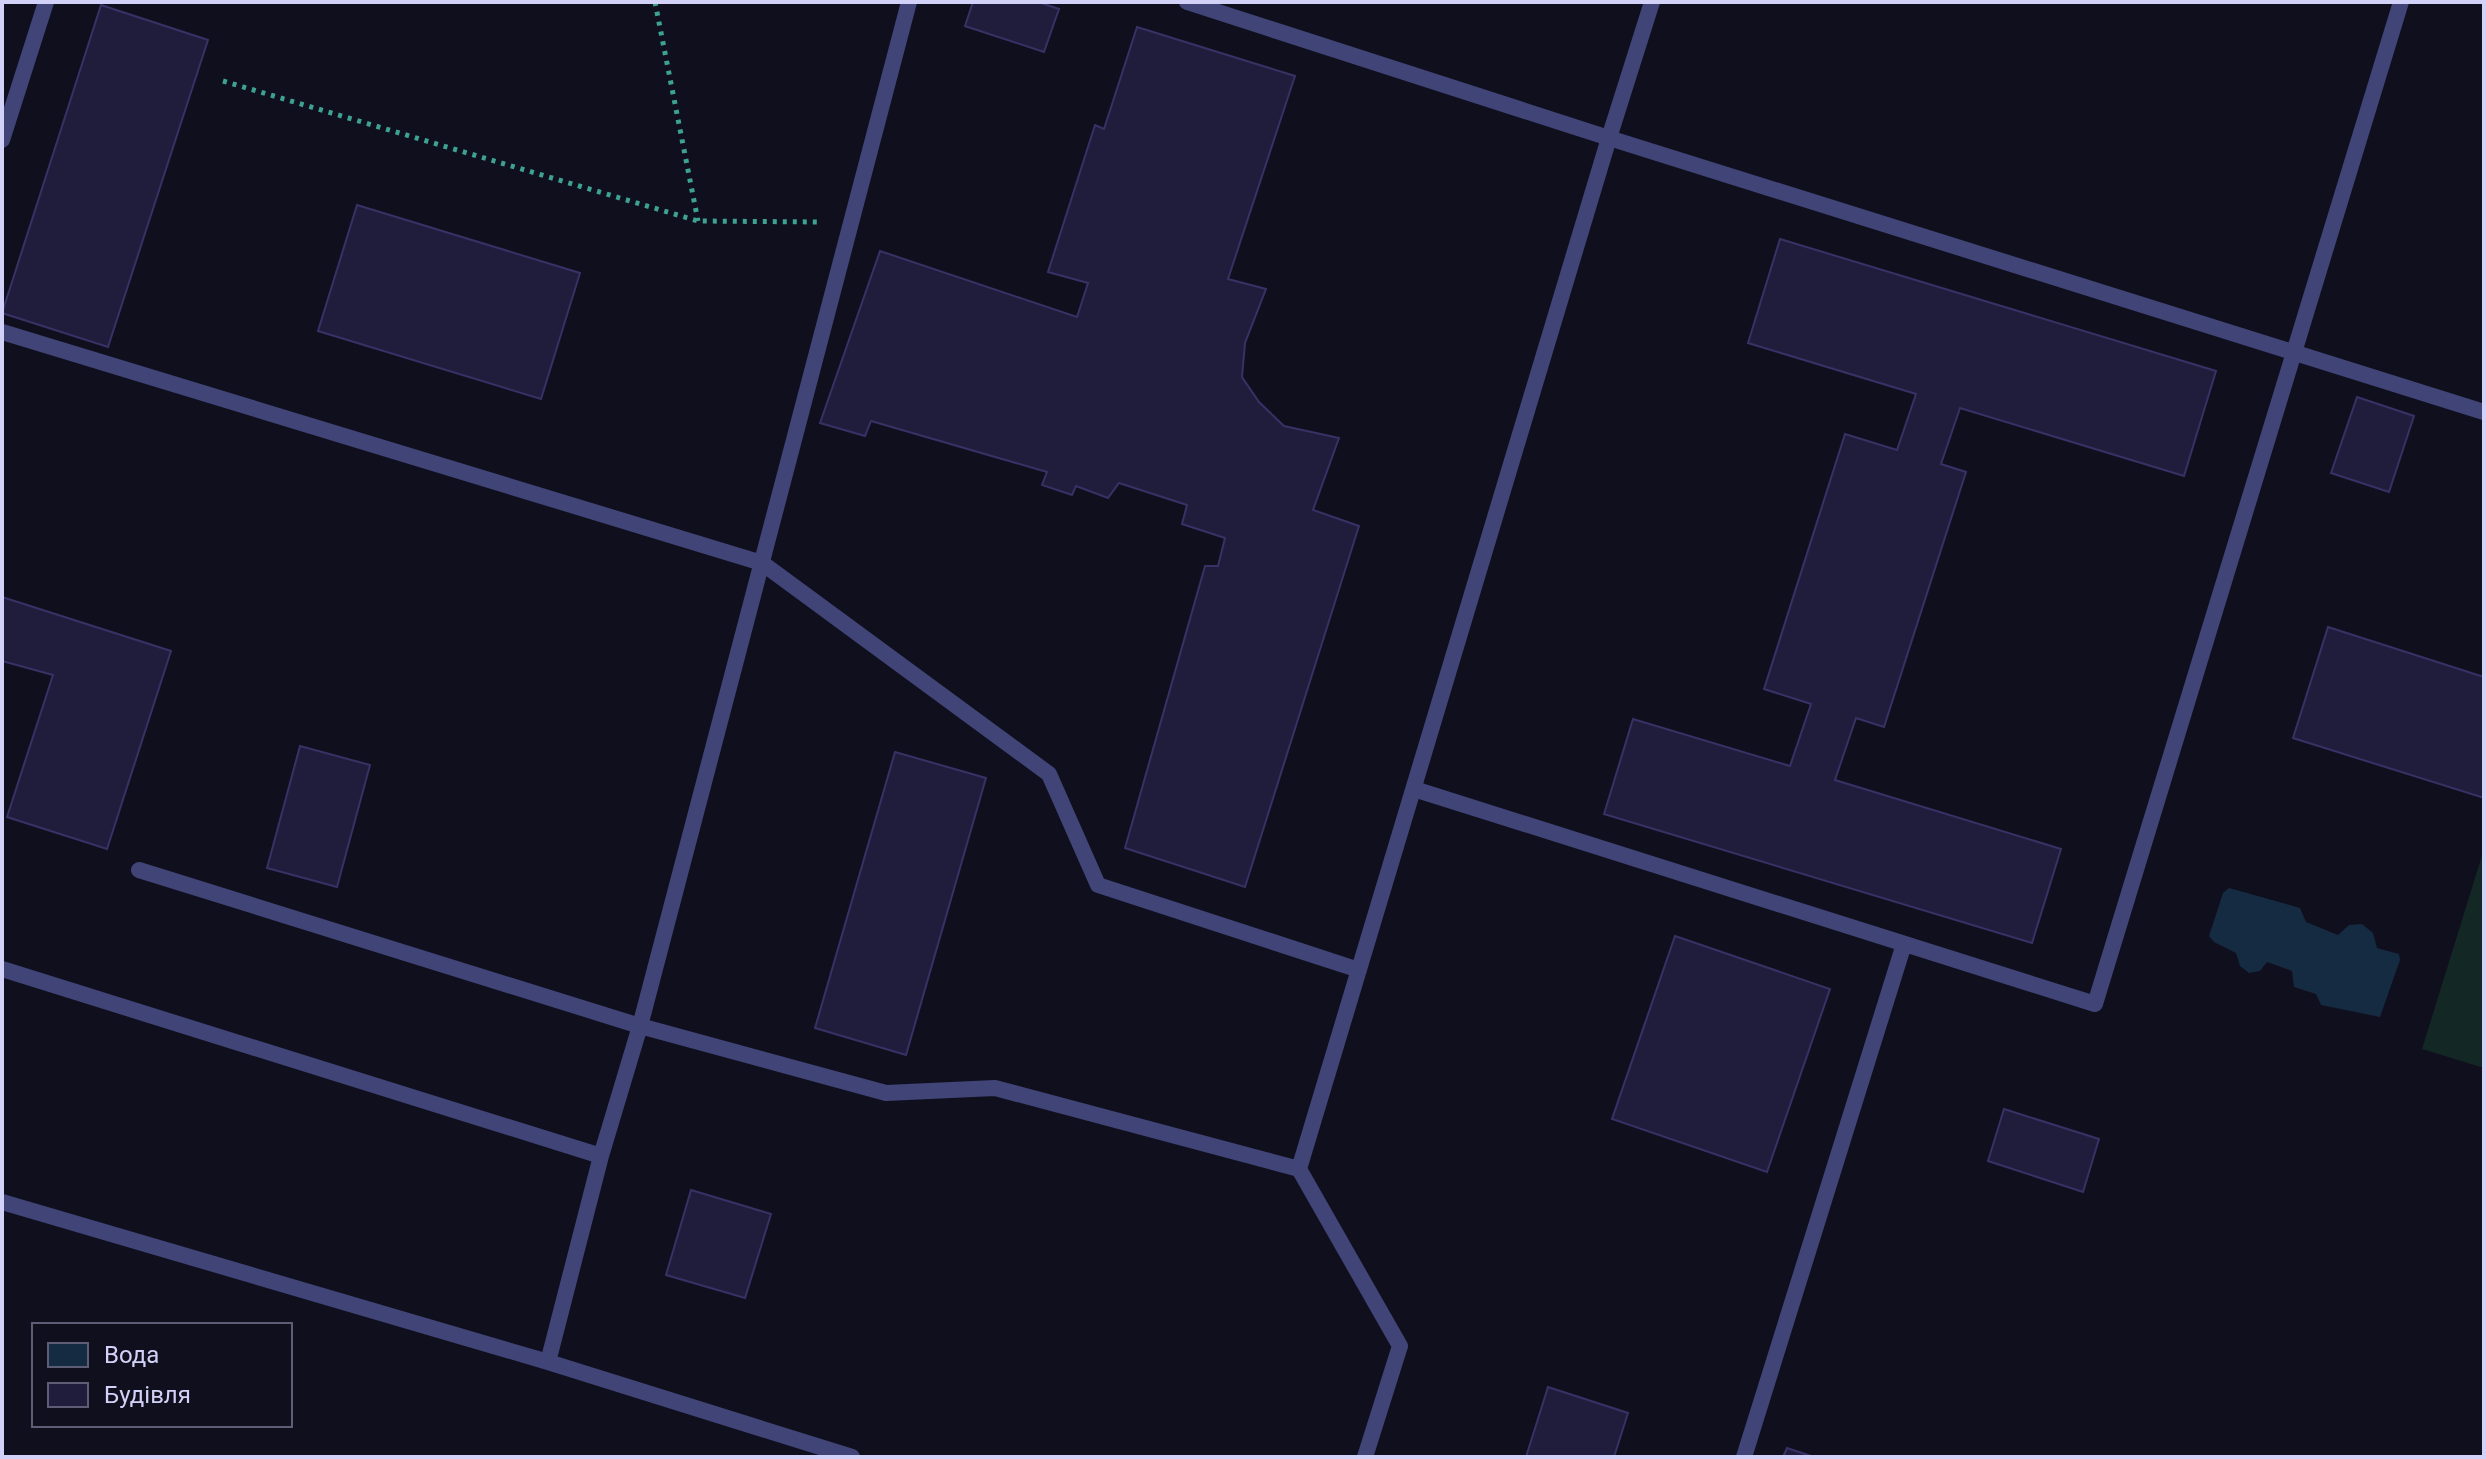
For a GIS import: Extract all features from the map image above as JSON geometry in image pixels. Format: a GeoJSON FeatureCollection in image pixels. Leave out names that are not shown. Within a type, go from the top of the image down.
{"type":"FeatureCollection","features":[{"type":"Feature","properties":{"kind":"lane"},"geometry":{"type":"LineString","coordinates":[[2,140],[46,2]]}},
{"type":"Feature","properties":{"kind":"lane"},"geometry":{"type":"LineString","coordinates":[[548,1362],[601,1156],[640,1026],[909,2]]}},
{"type":"Feature","properties":{"kind":"lane"},"geometry":{"type":"LineString","coordinates":[[1187,2],[1609,138],[2484,412]]}},
{"type":"Feature","properties":{"kind":"lane"},"geometry":{"type":"LineString","coordinates":[[1299,1169],[1652,2]]}},
{"type":"Feature","properties":{"kind":"lane"},"geometry":{"type":"LineString","coordinates":[[1414,789],[2095,1004],[2401,2]]}},
{"type":"Feature","properties":{"kind":"lane"},"geometry":{"type":"LineString","coordinates":[[2,332],[762,563],[1049,774],[1098,885],[1359,970]]}},
{"type":"Feature","properties":{"kind":"lane"},"geometry":{"type":"LineString","coordinates":[[139,870],[640,1026],[886,1093],[995,1088],[1299,1169],[1400,1346],[1365,1457]]}},
{"type":"Feature","properties":{"kind":"lane"},"geometry":{"type":"LineString","coordinates":[[1744,1457],[1904,944]]}},
{"type":"Feature","properties":{"kind":"lane"},"geometry":{"type":"LineString","coordinates":[[2,969],[601,1156]]}},
{"type":"Feature","properties":{"kind":"lane"},"geometry":{"type":"LineString","coordinates":[[2,1202],[548,1362],[852,1457]]}},
{"type":"Feature","properties":{"kind":"path"},"geometry":{"type":"LineString","coordinates":[[655,2],[698,221]]}},
{"type":"Feature","properties":{"kind":"path"},"geometry":{"type":"LineString","coordinates":[[223,81],[698,221],[851,223]]}},
{"type":"Feature","properties":{"kind":"green space"},"geometry":{"type":"Polygon","coordinates":[[[2484,849],[2484,1068],[2422,1049],[2484,849]]]}},
{"type":"Feature","properties":{"kind":"water"},"geometry":{"type":"Polygon","coordinates":[[[2229,888],[2300,908],[2306,922],[2338,935],[2349,925],[2362,924],[2373,933],[2377,948],[2399,954],[2400,960],[2380,1017],[2321,1005],[2316,994],[2294,987],[2292,971],[2267,962],[2260,971],[2249,973],[2240,966],[2236,953],[2214,942],[2209,936],[2223,893],[2229,888]]]}},
{"type":"Feature","properties":{"kind":"building"},"geometry":{"type":"Polygon","coordinates":[[[973,2],[1038,2],[1059,9],[1044,52],[965,26],[973,2]]]}},
{"type":"Feature","properties":{"kind":"building"},"geometry":{"type":"Polygon","coordinates":[[[101,5],[208,40],[108,347],[2,313],[101,5]]]}},
{"type":"Feature","properties":{"kind":"building"},"geometry":{"type":"Polygon","coordinates":[[[1137,27],[1295,76],[1228,279],[1266,289],[1245,343],[1242,377],[1259,402],[1284,426],[1339,438],[1313,510],[1359,526],[1245,887],[1125,848],[1205,566],[1218,566],[1225,538],[1182,524],[1187,505],[1119,483],[1108,498],[1076,486],[1072,495],[1042,485],[1047,472],[871,421],[865,436],[820,423],[880,251],[1077,317],[1088,283],[1048,272],[1095,125],[1104,129],[1137,27]]]}},
{"type":"Feature","properties":{"kind":"building"},"geometry":{"type":"Polygon","coordinates":[[[357,205],[580,273],[541,399],[318,331],[357,205]]]}},
{"type":"Feature","properties":{"kind":"building"},"geometry":{"type":"Polygon","coordinates":[[[1780,239],[2216,371],[2184,476],[1960,408],[1941,464],[1966,472],[1884,727],[1856,718],[1835,780],[2061,849],[2032,943],[1604,814],[1633,719],[1790,766],[1811,704],[1764,689],[1845,434],[1897,450],[1916,394],[1748,343],[1780,239]]]}},
{"type":"Feature","properties":{"kind":"building"},"geometry":{"type":"Polygon","coordinates":[[[2357,397],[2414,416],[2389,492],[2331,473],[2357,397]]]}},
{"type":"Feature","properties":{"kind":"building"},"geometry":{"type":"Polygon","coordinates":[[[2,597],[171,651],[107,849],[7,817],[53,675],[2,661],[2,597]]]}},
{"type":"Feature","properties":{"kind":"building"},"geometry":{"type":"Polygon","coordinates":[[[2328,627],[2484,677],[2484,798],[2293,738],[2328,627]]]}},
{"type":"Feature","properties":{"kind":"building"},"geometry":{"type":"Polygon","coordinates":[[[300,746],[370,765],[337,887],[267,868],[300,746]]]}},
{"type":"Feature","properties":{"kind":"building"},"geometry":{"type":"Polygon","coordinates":[[[895,752],[986,778],[906,1055],[815,1028],[895,752]]]}},
{"type":"Feature","properties":{"kind":"building"},"geometry":{"type":"Polygon","coordinates":[[[1675,936],[1830,989],[1767,1172],[1612,1119],[1675,936]]]}},
{"type":"Feature","properties":{"kind":"building"},"geometry":{"type":"Polygon","coordinates":[[[2004,1109],[2099,1139],[2083,1192],[1988,1161],[2004,1109]]]}},
{"type":"Feature","properties":{"kind":"building"},"geometry":{"type":"Polygon","coordinates":[[[691,1190],[771,1214],[745,1298],[666,1275],[691,1190]]]}},
{"type":"Feature","properties":{"kind":"building"},"geometry":{"type":"Polygon","coordinates":[[[1548,1387],[1628,1413],[1614,1457],[1526,1457],[1548,1387]]]}},
{"type":"Feature","properties":{"kind":"building"},"geometry":{"type":"Polygon","coordinates":[[[1787,1448],[1814,1457],[1783,1457],[1787,1448]]]}}]}
